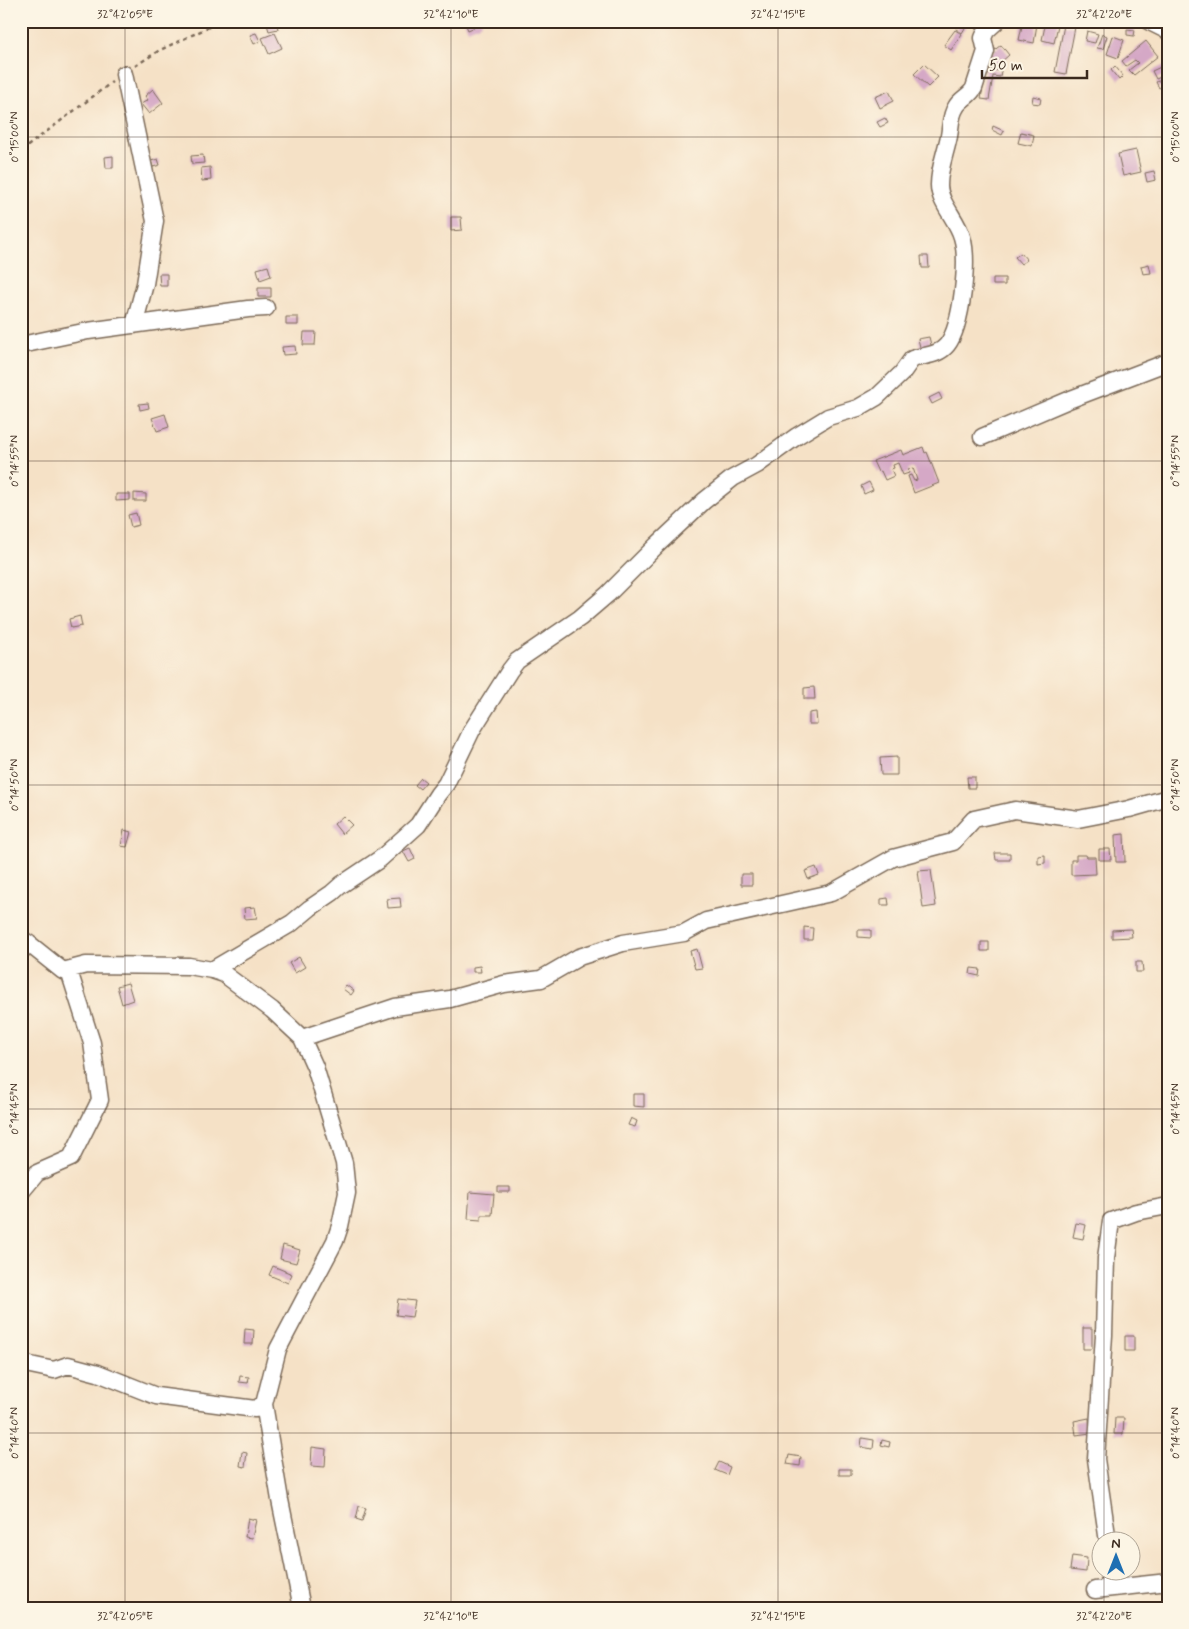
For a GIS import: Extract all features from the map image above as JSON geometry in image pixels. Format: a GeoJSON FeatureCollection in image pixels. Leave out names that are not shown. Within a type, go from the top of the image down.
{"type":"FeatureCollection","features":[{"type":"Feature","properties":{"kind":"street"},"geometry":{"type":"LineString","coordinates":[[212,970],[292,923],[341,885],[380,859],[412,831],[446,784],[472,730],[517,661],[580,618],[704,501],[733,478],[757,465],[797,436],[828,417],[858,408],[876,397],[902,373],[912,359],[930,356],[946,346],[954,330],[960,310],[965,254],[962,236],[941,196],[939,186],[940,172],[949,134],[949,123],[954,109],[974,88],[986,51],[983,38],[986,31],[997,21]]}},
{"type":"Feature","properties":{"kind":"street"},"geometry":{"type":"LineString","coordinates":[[1148,21],[1168,31]]}},
{"type":"Feature","properties":{"kind":"street"},"geometry":{"type":"LineString","coordinates":[[124,74],[155,221],[144,284],[134,325]]}},
{"type":"Feature","properties":{"kind":"street"},"geometry":{"type":"LineString","coordinates":[[21,345],[88,331],[266,308]]}},
{"type":"Feature","properties":{"kind":"street"},"geometry":{"type":"LineString","coordinates":[[982,437],[1070,399],[1168,362]]}},
{"type":"Feature","properties":{"kind":"street"},"geometry":{"type":"LineString","coordinates":[[302,1038],[395,1006],[450,999],[504,984],[541,979],[579,957],[623,943],[684,934],[706,921],[831,893],[893,858],[953,842],[974,819],[1015,810],[1078,819],[1129,809],[1168,798]]}},
{"type":"Feature","properties":{"kind":"street"},"geometry":{"type":"LineString","coordinates":[[21,939],[64,971],[86,965],[189,966],[224,974],[272,1010],[302,1038],[315,1067],[344,1163],[347,1193],[340,1226],[334,1241],[278,1349],[264,1404],[280,1500],[302,1608]]}},
{"type":"Feature","properties":{"kind":"street"},"geometry":{"type":"LineString","coordinates":[[21,1192],[37,1173],[71,1158],[100,1100],[92,1043],[69,971]]}},
{"type":"Feature","properties":{"kind":"street"},"geometry":{"type":"LineString","coordinates":[[1107,1532],[1096,1459],[1104,1335],[1106,1258],[1111,1221],[1136,1212],[1168,1206]]}},
{"type":"Feature","properties":{"kind":"street"},"geometry":{"type":"LineString","coordinates":[[21,1364],[54,1370],[68,1365],[98,1373],[156,1396],[255,1409],[264,1404]]}},
{"type":"Feature","properties":{"kind":"street"},"geometry":{"type":"LineString","coordinates":[[1106,1582],[1103,1589],[1168,1582]]}},
{"type":"Feature","properties":{"kind":"building"},"geometry":{"type":"Polygon","coordinates":[[[266,21],[276,21],[278,29],[269,31],[266,21]]]}},
{"type":"Feature","properties":{"kind":"building"},"geometry":{"type":"Polygon","coordinates":[[[464,21],[481,21],[482,24],[468,30],[464,21]]]}},
{"type":"Feature","properties":{"kind":"building"},"geometry":{"type":"Polygon","coordinates":[[[961,21],[968,23],[962,33],[956,29],[961,21]]]}},
{"type":"Feature","properties":{"kind":"building"},"geometry":{"type":"Polygon","coordinates":[[[1023,21],[1037,24],[1034,43],[1019,40],[1023,21]]]}},
{"type":"Feature","properties":{"kind":"building"},"geometry":{"type":"Polygon","coordinates":[[[1046,21],[1059,21],[1054,43],[1042,40],[1046,21]]]}},
{"type":"Feature","properties":{"kind":"building"},"geometry":{"type":"Polygon","coordinates":[[[1064,25],[1075,27],[1066,74],[1055,72],[1064,25]]]}},
{"type":"Feature","properties":{"kind":"building"},"geometry":{"type":"Polygon","coordinates":[[[1127,29],[1135,30],[1134,36],[1127,35],[1127,29]]]}},
{"type":"Feature","properties":{"kind":"building"},"geometry":{"type":"Polygon","coordinates":[[[955,30],[962,34],[951,50],[944,45],[955,30]]]}},
{"type":"Feature","properties":{"kind":"building"},"geometry":{"type":"Polygon","coordinates":[[[1087,31],[1098,34],[1095,43],[1085,41],[1087,31]]]}},
{"type":"Feature","properties":{"kind":"building"},"geometry":{"type":"Polygon","coordinates":[[[256,33],[260,41],[254,44],[250,35],[256,33]]]}},
{"type":"Feature","properties":{"kind":"building"},"geometry":{"type":"Polygon","coordinates":[[[275,33],[282,48],[269,54],[262,38],[275,33]]]}},
{"type":"Feature","properties":{"kind":"building"},"geometry":{"type":"Polygon","coordinates":[[[1102,34],[1107,36],[1103,49],[1097,48],[1102,34]]]}},
{"type":"Feature","properties":{"kind":"building"},"geometry":{"type":"Polygon","coordinates":[[[1113,36],[1124,40],[1118,58],[1107,54],[1113,36]]]}},
{"type":"Feature","properties":{"kind":"building"},"geometry":{"type":"Polygon","coordinates":[[[1146,41],[1158,56],[1134,75],[1129,70],[1138,63],[1135,60],[1126,66],[1122,61],[1146,41]]]}},
{"type":"Feature","properties":{"kind":"building"},"geometry":{"type":"Polygon","coordinates":[[[1001,45],[1009,55],[993,69],[987,61],[988,55],[1001,45]]]}},
{"type":"Feature","properties":{"kind":"building"},"geometry":{"type":"Polygon","coordinates":[[[924,64],[938,77],[928,87],[914,74],[924,64]]]}},
{"type":"Feature","properties":{"kind":"building"},"geometry":{"type":"Polygon","coordinates":[[[1165,65],[1168,74],[1156,79],[1152,71],[1165,65]]]}},
{"type":"Feature","properties":{"kind":"building"},"geometry":{"type":"Polygon","coordinates":[[[1115,66],[1123,76],[1119,80],[1111,70],[1115,66]]]}},
{"type":"Feature","properties":{"kind":"building"},"geometry":{"type":"Polygon","coordinates":[[[984,68],[1001,71],[1000,77],[993,76],[989,100],[981,99],[985,74],[984,68]]]}},
{"type":"Feature","properties":{"kind":"building"},"geometry":{"type":"Polygon","coordinates":[[[1168,77],[1168,84],[1159,88],[1156,82],[1168,77]]]}},
{"type":"Feature","properties":{"kind":"building"},"geometry":{"type":"Polygon","coordinates":[[[153,89],[163,103],[149,114],[141,104],[148,100],[145,96],[153,89]]]}},
{"type":"Feature","properties":{"kind":"building"},"geometry":{"type":"Polygon","coordinates":[[[1168,89],[1168,98],[1165,99],[1161,92],[1168,89]]]}},
{"type":"Feature","properties":{"kind":"building"},"geometry":{"type":"Polygon","coordinates":[[[889,91],[894,101],[880,108],[875,97],[889,91]]]}},
{"type":"Feature","properties":{"kind":"building"},"geometry":{"type":"Polygon","coordinates":[[[1033,96],[1041,98],[1040,104],[1032,103],[1033,96]]]}},
{"type":"Feature","properties":{"kind":"building"},"geometry":{"type":"Polygon","coordinates":[[[885,118],[888,123],[880,127],[877,122],[885,118]]]}},
{"type":"Feature","properties":{"kind":"building"},"geometry":{"type":"Polygon","coordinates":[[[993,126],[1004,131],[1002,135],[992,130],[993,126]]]}},
{"type":"Feature","properties":{"kind":"building"},"geometry":{"type":"Polygon","coordinates":[[[1021,132],[1034,135],[1032,146],[1018,143],[1021,132]]]}},
{"type":"Feature","properties":{"kind":"building"},"geometry":{"type":"Polygon","coordinates":[[[1136,150],[1141,172],[1123,176],[1118,154],[1136,150]]]}},
{"type":"Feature","properties":{"kind":"building"},"geometry":{"type":"Polygon","coordinates":[[[203,155],[204,163],[192,164],[191,156],[203,155]]]}},
{"type":"Feature","properties":{"kind":"building"},"geometry":{"type":"Polygon","coordinates":[[[113,156],[113,168],[106,168],[105,157],[113,156]]]}},
{"type":"Feature","properties":{"kind":"building"},"geometry":{"type":"Polygon","coordinates":[[[158,159],[160,165],[153,167],[151,161],[158,159]]]}},
{"type":"Feature","properties":{"kind":"building"},"geometry":{"type":"Polygon","coordinates":[[[210,167],[211,180],[202,181],[201,168],[210,167]]]}},
{"type":"Feature","properties":{"kind":"building"},"geometry":{"type":"Polygon","coordinates":[[[1154,171],[1156,180],[1147,182],[1145,173],[1154,171]]]}},
{"type":"Feature","properties":{"kind":"building"},"geometry":{"type":"Polygon","coordinates":[[[451,217],[461,217],[462,230],[451,231],[451,217]]]}},
{"type":"Feature","properties":{"kind":"building"},"geometry":{"type":"Polygon","coordinates":[[[1021,253],[1027,260],[1021,264],[1015,257],[1021,253]]]}},
{"type":"Feature","properties":{"kind":"building"},"geometry":{"type":"Polygon","coordinates":[[[921,256],[928,256],[929,268],[922,268],[921,256]]]}},
{"type":"Feature","properties":{"kind":"building"},"geometry":{"type":"Polygon","coordinates":[[[1149,264],[1151,273],[1143,274],[1141,266],[1149,264]]]}},
{"type":"Feature","properties":{"kind":"building"},"geometry":{"type":"Polygon","coordinates":[[[268,266],[271,276],[260,280],[257,269],[268,266]]]}},
{"type":"Feature","properties":{"kind":"building"},"geometry":{"type":"Polygon","coordinates":[[[159,274],[167,274],[167,286],[160,286],[159,274]]]}},
{"type":"Feature","properties":{"kind":"building"},"geometry":{"type":"Polygon","coordinates":[[[993,278],[1005,278],[1005,285],[993,285],[993,278]]]}},
{"type":"Feature","properties":{"kind":"building"},"geometry":{"type":"Polygon","coordinates":[[[258,288],[271,288],[271,297],[258,297],[258,288]]]}},
{"type":"Feature","properties":{"kind":"building"},"geometry":{"type":"Polygon","coordinates":[[[286,317],[298,317],[298,325],[286,325],[286,317]]]}},
{"type":"Feature","properties":{"kind":"building"},"geometry":{"type":"Polygon","coordinates":[[[304,332],[316,332],[315,345],[303,345],[304,332]]]}},
{"type":"Feature","properties":{"kind":"building"},"geometry":{"type":"Polygon","coordinates":[[[929,337],[932,349],[921,351],[918,339],[929,337]]]}},
{"type":"Feature","properties":{"kind":"building"},"geometry":{"type":"Polygon","coordinates":[[[295,346],[296,354],[283,355],[282,347],[295,346]]]}},
{"type":"Feature","properties":{"kind":"building"},"geometry":{"type":"Polygon","coordinates":[[[939,393],[942,399],[932,404],[929,398],[939,393]]]}},
{"type":"Feature","properties":{"kind":"building"},"geometry":{"type":"Polygon","coordinates":[[[148,403],[149,408],[140,410],[139,404],[148,403]]]}},
{"type":"Feature","properties":{"kind":"building"},"geometry":{"type":"Polygon","coordinates":[[[165,414],[169,427],[157,431],[152,418],[165,414]]]}},
{"type":"Feature","properties":{"kind":"building"},"geometry":{"type":"Polygon","coordinates":[[[923,447],[925,453],[927,452],[939,483],[914,493],[908,476],[911,475],[914,481],[917,480],[913,468],[908,469],[909,473],[903,475],[898,463],[893,465],[894,468],[891,469],[894,476],[885,480],[881,471],[878,472],[873,461],[901,450],[903,455],[923,447]]]}},
{"type":"Feature","properties":{"kind":"building"},"geometry":{"type":"Polygon","coordinates":[[[869,482],[873,490],[864,494],[861,486],[869,482]]]}},
{"type":"Feature","properties":{"kind":"building"},"geometry":{"type":"Polygon","coordinates":[[[134,493],[146,494],[146,501],[134,501],[134,493]]]}},
{"type":"Feature","properties":{"kind":"building"},"geometry":{"type":"Polygon","coordinates":[[[116,494],[130,494],[130,500],[116,501],[116,494]]]}},
{"type":"Feature","properties":{"kind":"building"},"geometry":{"type":"Polygon","coordinates":[[[136,513],[139,525],[131,527],[128,515],[136,513]]]}},
{"type":"Feature","properties":{"kind":"building"},"geometry":{"type":"Polygon","coordinates":[[[80,616],[82,626],[71,628],[69,619],[80,616]]]}},
{"type":"Feature","properties":{"kind":"building"},"geometry":{"type":"Polygon","coordinates":[[[814,687],[815,699],[804,699],[804,688],[814,687]]]}},
{"type":"Feature","properties":{"kind":"building"},"geometry":{"type":"Polygon","coordinates":[[[816,712],[817,724],[809,724],[809,713],[816,712]]]}},
{"type":"Feature","properties":{"kind":"building"},"geometry":{"type":"Polygon","coordinates":[[[897,757],[897,775],[881,775],[880,758],[897,757]]]}},
{"type":"Feature","properties":{"kind":"building"},"geometry":{"type":"Polygon","coordinates":[[[967,777],[975,777],[975,788],[968,788],[967,777]]]}},
{"type":"Feature","properties":{"kind":"building"},"geometry":{"type":"Polygon","coordinates":[[[421,778],[426,782],[420,789],[415,785],[421,778]]]}},
{"type":"Feature","properties":{"kind":"building"},"geometry":{"type":"Polygon","coordinates":[[[343,816],[352,825],[342,834],[334,824],[343,816]]]}},
{"type":"Feature","properties":{"kind":"building"},"geometry":{"type":"Polygon","coordinates":[[[124,830],[131,832],[127,847],[121,846],[124,830]]]}},
{"type":"Feature","properties":{"kind":"building"},"geometry":{"type":"Polygon","coordinates":[[[1124,834],[1125,862],[1116,862],[1115,835],[1124,834]]]}},
{"type":"Feature","properties":{"kind":"building"},"geometry":{"type":"Polygon","coordinates":[[[410,848],[415,859],[409,862],[403,851],[410,848]]]}},
{"type":"Feature","properties":{"kind":"building"},"geometry":{"type":"Polygon","coordinates":[[[1099,849],[1110,849],[1111,860],[1099,860],[1099,849]]]}},
{"type":"Feature","properties":{"kind":"building"},"geometry":{"type":"Polygon","coordinates":[[[995,853],[1010,853],[1010,860],[996,860],[995,853]]]}},
{"type":"Feature","properties":{"kind":"building"},"geometry":{"type":"Polygon","coordinates":[[[1045,855],[1045,863],[1038,864],[1038,856],[1045,855]]]}},
{"type":"Feature","properties":{"kind":"building"},"geometry":{"type":"Polygon","coordinates":[[[1076,855],[1095,857],[1096,874],[1071,875],[1071,860],[1076,860],[1076,855]]]}},
{"type":"Feature","properties":{"kind":"building"},"geometry":{"type":"Polygon","coordinates":[[[816,867],[819,875],[808,879],[805,871],[816,867]]]}},
{"type":"Feature","properties":{"kind":"building"},"geometry":{"type":"Polygon","coordinates":[[[931,870],[936,906],[923,908],[918,871],[931,870]]]}},
{"type":"Feature","properties":{"kind":"building"},"geometry":{"type":"Polygon","coordinates":[[[741,874],[752,874],[752,885],[741,885],[741,874]]]}},
{"type":"Feature","properties":{"kind":"building"},"geometry":{"type":"Polygon","coordinates":[[[400,898],[401,907],[388,908],[387,899],[400,898]]]}},
{"type":"Feature","properties":{"kind":"building"},"geometry":{"type":"Polygon","coordinates":[[[888,898],[889,905],[881,905],[881,899],[888,898]]]}},
{"type":"Feature","properties":{"kind":"building"},"geometry":{"type":"Polygon","coordinates":[[[255,907],[257,918],[245,919],[244,908],[255,907]]]}},
{"type":"Feature","properties":{"kind":"building"},"geometry":{"type":"Polygon","coordinates":[[[804,927],[813,928],[812,940],[804,940],[804,927]]]}},
{"type":"Feature","properties":{"kind":"building"},"geometry":{"type":"Polygon","coordinates":[[[1131,929],[1132,937],[1112,938],[1112,930],[1131,929]]]}},
{"type":"Feature","properties":{"kind":"building"},"geometry":{"type":"Polygon","coordinates":[[[858,930],[871,930],[871,938],[858,937],[858,930]]]}},
{"type":"Feature","properties":{"kind":"building"},"geometry":{"type":"Polygon","coordinates":[[[981,942],[989,942],[989,951],[981,951],[981,942]]]}},
{"type":"Feature","properties":{"kind":"building"},"geometry":{"type":"Polygon","coordinates":[[[697,949],[702,968],[695,969],[690,951],[697,949]]]}},
{"type":"Feature","properties":{"kind":"building"},"geometry":{"type":"Polygon","coordinates":[[[299,957],[305,967],[295,973],[289,963],[299,957]]]}},
{"type":"Feature","properties":{"kind":"building"},"geometry":{"type":"Polygon","coordinates":[[[1136,962],[1142,962],[1143,972],[1136,972],[1136,962]]]}},
{"type":"Feature","properties":{"kind":"building"},"geometry":{"type":"Polygon","coordinates":[[[480,966],[481,972],[473,972],[473,967],[480,966]]]}},
{"type":"Feature","properties":{"kind":"building"},"geometry":{"type":"Polygon","coordinates":[[[971,968],[980,969],[979,976],[970,974],[971,968]]]}},
{"type":"Feature","properties":{"kind":"building"},"geometry":{"type":"Polygon","coordinates":[[[128,983],[133,1000],[122,1004],[117,986],[128,983]]]}},
{"type":"Feature","properties":{"kind":"building"},"geometry":{"type":"Polygon","coordinates":[[[346,985],[354,991],[351,995],[343,989],[346,985]]]}},
{"type":"Feature","properties":{"kind":"building"},"geometry":{"type":"Polygon","coordinates":[[[633,1094],[644,1094],[644,1107],[633,1106],[633,1094]]]}},
{"type":"Feature","properties":{"kind":"building"},"geometry":{"type":"Polygon","coordinates":[[[631,1118],[637,1121],[635,1127],[628,1125],[631,1118]]]}},
{"type":"Feature","properties":{"kind":"building"},"geometry":{"type":"Polygon","coordinates":[[[498,1187],[510,1187],[510,1192],[498,1192],[498,1187]]]}},
{"type":"Feature","properties":{"kind":"building"},"geometry":{"type":"Polygon","coordinates":[[[470,1192],[494,1194],[492,1215],[481,1215],[481,1220],[468,1219],[470,1192]]]}},
{"type":"Feature","properties":{"kind":"building"},"geometry":{"type":"Polygon","coordinates":[[[1076,1223],[1086,1225],[1083,1239],[1073,1237],[1076,1223]]]}},
{"type":"Feature","properties":{"kind":"building"},"geometry":{"type":"Polygon","coordinates":[[[283,1245],[300,1250],[296,1263],[280,1259],[283,1245]]]}},
{"type":"Feature","properties":{"kind":"building"},"geometry":{"type":"Polygon","coordinates":[[[273,1266],[292,1274],[288,1283],[269,1275],[273,1266]]]}},
{"type":"Feature","properties":{"kind":"building"},"geometry":{"type":"Polygon","coordinates":[[[398,1299],[415,1301],[412,1317],[396,1315],[398,1299]]]}},
{"type":"Feature","properties":{"kind":"building"},"geometry":{"type":"Polygon","coordinates":[[[1083,1328],[1092,1328],[1092,1349],[1083,1349],[1083,1328]]]}},
{"type":"Feature","properties":{"kind":"building"},"geometry":{"type":"Polygon","coordinates":[[[245,1329],[254,1330],[253,1344],[244,1344],[245,1329]]]}},
{"type":"Feature","properties":{"kind":"building"},"geometry":{"type":"Polygon","coordinates":[[[1125,1336],[1134,1336],[1134,1351],[1125,1351],[1125,1336]]]}},
{"type":"Feature","properties":{"kind":"building"},"geometry":{"type":"Polygon","coordinates":[[[240,1376],[249,1377],[248,1383],[239,1382],[240,1376]]]}},
{"type":"Feature","properties":{"kind":"building"},"geometry":{"type":"Polygon","coordinates":[[[1089,1418],[1090,1433],[1076,1435],[1074,1421],[1089,1418]]]}},
{"type":"Feature","properties":{"kind":"building"},"geometry":{"type":"Polygon","coordinates":[[[1115,1418],[1124,1418],[1123,1434],[1114,1434],[1115,1418]]]}},
{"type":"Feature","properties":{"kind":"building"},"geometry":{"type":"Polygon","coordinates":[[[862,1438],[874,1440],[873,1449],[861,1447],[862,1438]]]}},
{"type":"Feature","properties":{"kind":"building"},"geometry":{"type":"Polygon","coordinates":[[[882,1440],[890,1442],[889,1447],[881,1445],[882,1440]]]}},
{"type":"Feature","properties":{"kind":"building"},"geometry":{"type":"Polygon","coordinates":[[[312,1447],[326,1449],[325,1467],[311,1466],[312,1447]]]}},
{"type":"Feature","properties":{"kind":"building"},"geometry":{"type":"Polygon","coordinates":[[[242,1452],[247,1453],[245,1467],[240,1466],[242,1452]]]}},
{"type":"Feature","properties":{"kind":"building"},"geometry":{"type":"Polygon","coordinates":[[[789,1455],[801,1457],[800,1466],[787,1464],[789,1455]]]}},
{"type":"Feature","properties":{"kind":"building"},"geometry":{"type":"Polygon","coordinates":[[[719,1462],[730,1467],[727,1475],[715,1470],[719,1462]]]}},
{"type":"Feature","properties":{"kind":"building"},"geometry":{"type":"Polygon","coordinates":[[[839,1469],[851,1469],[851,1475],[839,1475],[839,1469]]]}},
{"type":"Feature","properties":{"kind":"building"},"geometry":{"type":"Polygon","coordinates":[[[359,1506],[366,1508],[362,1521],[356,1519],[359,1506]]]}},
{"type":"Feature","properties":{"kind":"building"},"geometry":{"type":"Polygon","coordinates":[[[248,1518],[256,1520],[252,1538],[245,1537],[248,1518]]]}},
{"type":"Feature","properties":{"kind":"building"},"geometry":{"type":"Polygon","coordinates":[[[1072,1556],[1087,1558],[1086,1572],[1070,1570],[1072,1556]]]}}]}
